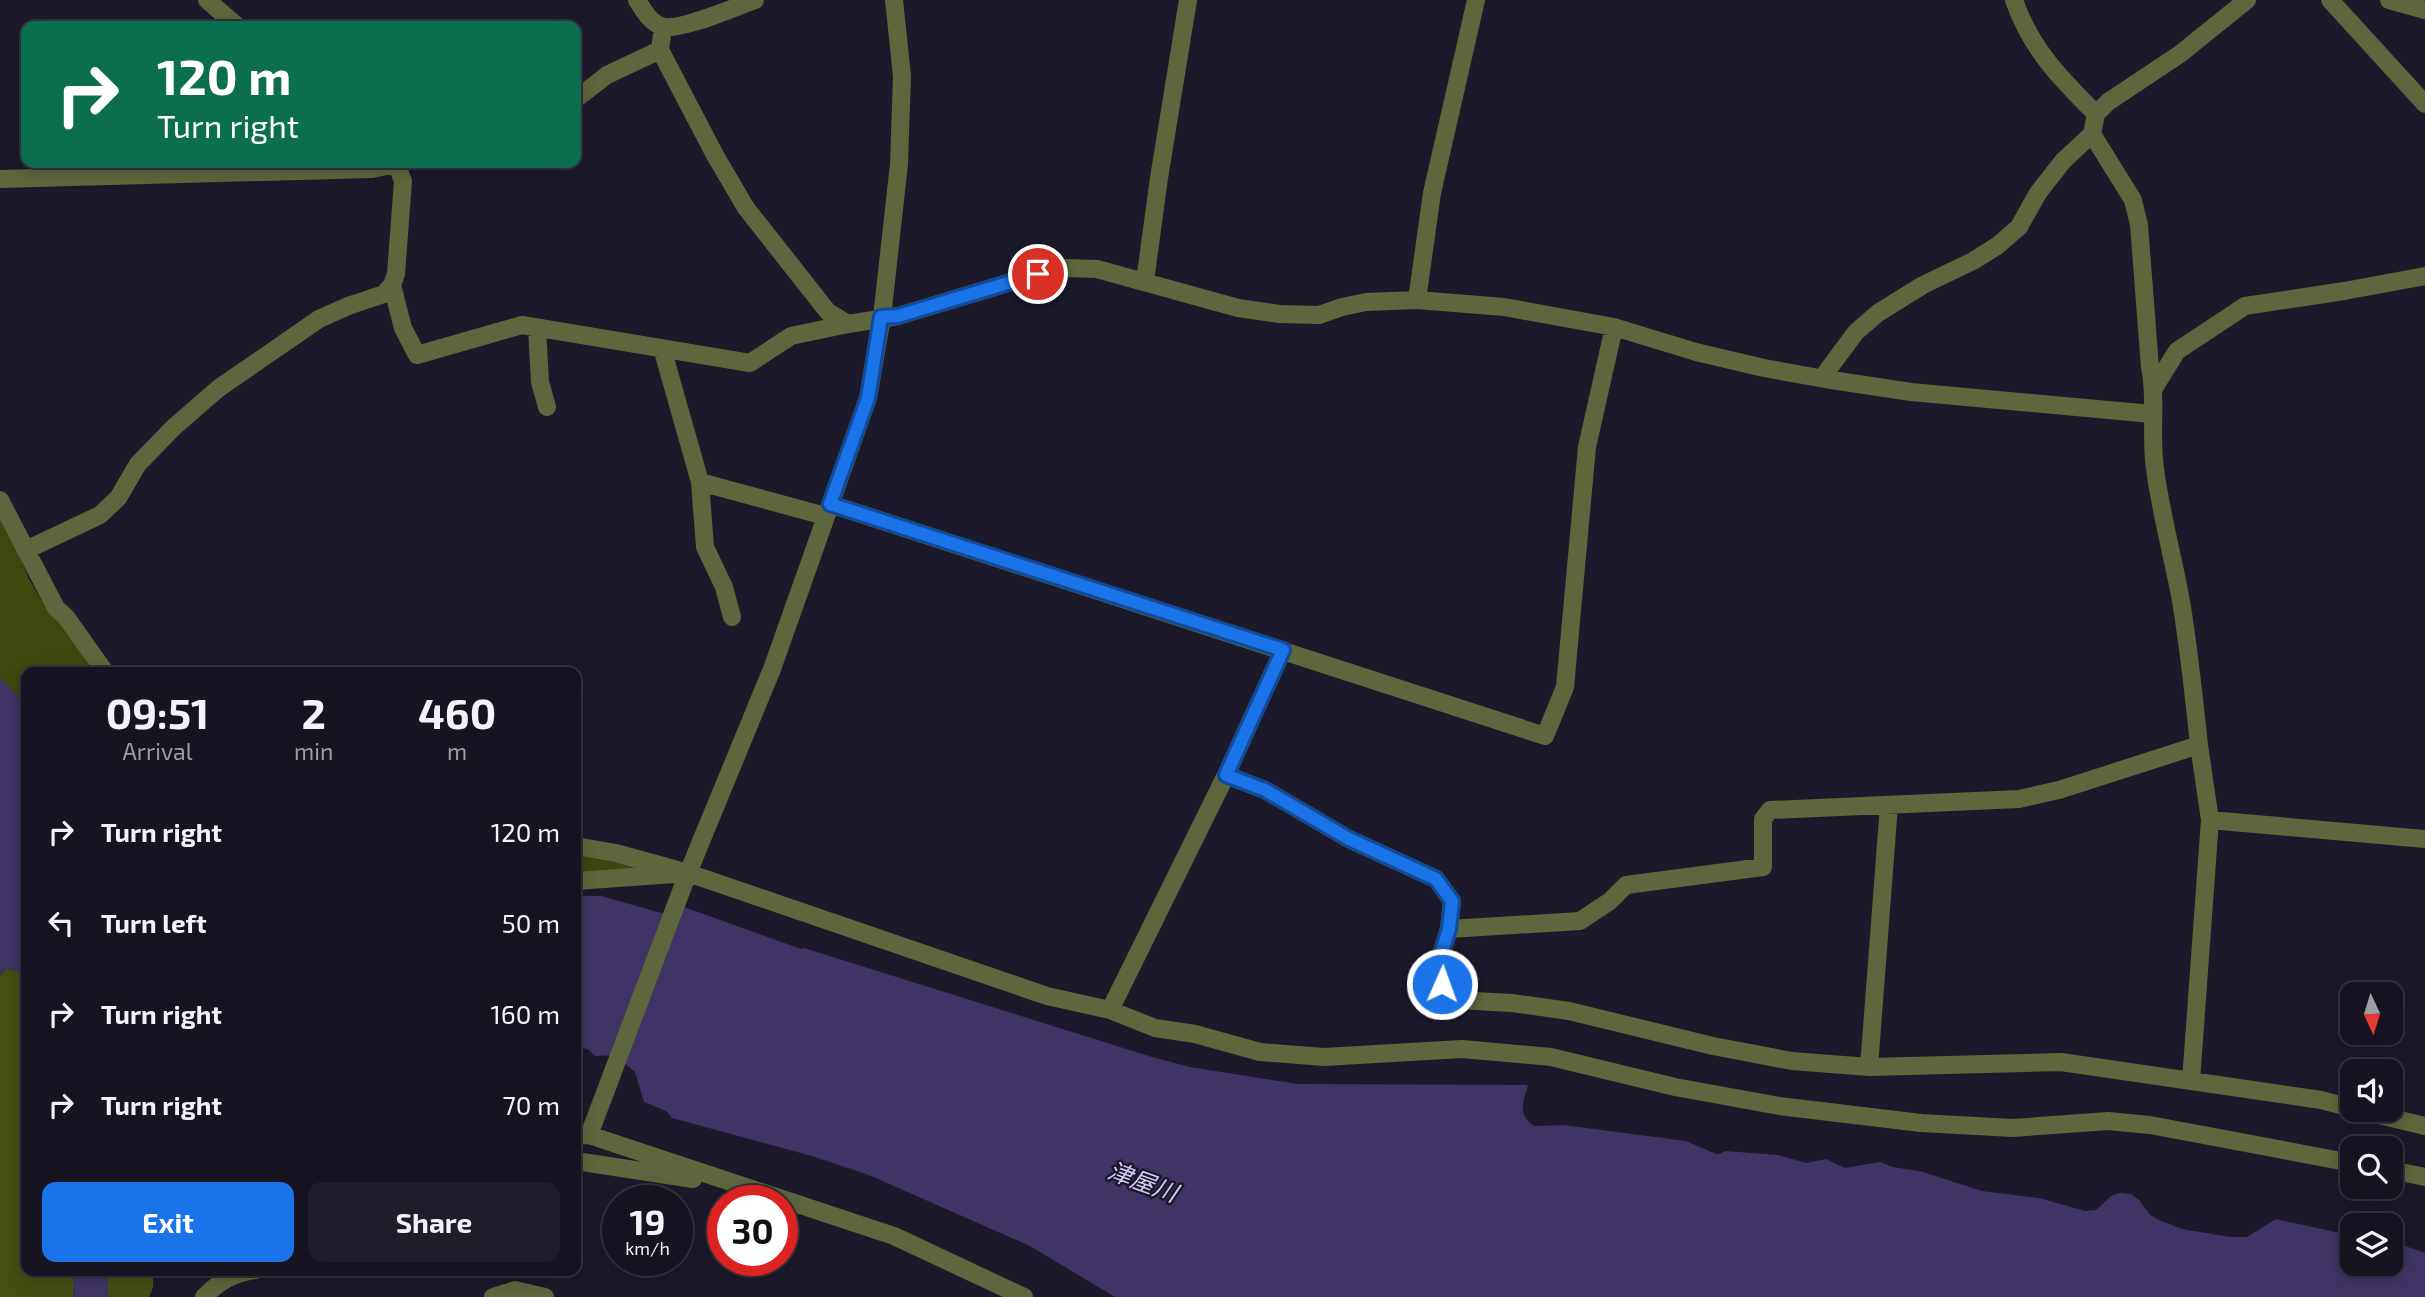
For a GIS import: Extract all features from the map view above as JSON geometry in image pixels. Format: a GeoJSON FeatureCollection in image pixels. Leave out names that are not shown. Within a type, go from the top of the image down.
{"type":"FeatureCollection","features":[{"type":"Feature","properties":{"kind":"street"},"geometry":{"type":"LineString","coordinates":[[207,0],[231,21]]}},
{"type":"Feature","properties":{"kind":"street"},"geometry":{"type":"LineString","coordinates":[[637,0],[649,18],[663,27],[684,25],[755,0]]}},
{"type":"Feature","properties":{"kind":"street"},"geometry":{"type":"LineString","coordinates":[[894,0],[902,76],[899,164],[881,317],[868,398],[772,669],[688,873],[596,1118],[582,1135],[894,1236],[1024,1297]]}},
{"type":"Feature","properties":{"kind":"street"},"geometry":{"type":"LineString","coordinates":[[1144,281],[1188,0]]}},
{"type":"Feature","properties":{"kind":"street"},"geometry":{"type":"LineString","coordinates":[[1417,300],[1433,193],[1476,0]]}},
{"type":"Feature","properties":{"kind":"street"},"geometry":{"type":"LineString","coordinates":[[2014,0],[2024,29],[2057,74],[2096,114]]}},
{"type":"Feature","properties":{"kind":"street"},"geometry":{"type":"LineString","coordinates":[[1825,379],[1827,371],[1856,332],[1878,313],[1923,285],[1973,261],[1997,246],[2019,227],[2038,193],[2063,161],[2092,134],[2096,114],[2108,102],[2180,54],[2247,0]]}},
{"type":"Feature","properties":{"kind":"street"},"geometry":{"type":"LineString","coordinates":[[2330,0],[2425,104]]}},
{"type":"Feature","properties":{"kind":"street"},"geometry":{"type":"LineString","coordinates":[[2389,0],[2425,10]]}},
{"type":"Feature","properties":{"kind":"street"},"geometry":{"type":"LineString","coordinates":[[663,27],[660,51],[746,208],[828,312],[848,324]]}},
{"type":"Feature","properties":{"kind":"street"},"geometry":{"type":"LineString","coordinates":[[581,95],[607,75],[660,51]]}},
{"type":"Feature","properties":{"kind":"street"},"geometry":{"type":"LineString","coordinates":[[2092,134],[2133,200],[2139,225],[2154,388],[2154,466],[2180,599],[2210,820],[2191,1081]]}},
{"type":"Feature","properties":{"kind":"street"},"geometry":{"type":"LineString","coordinates":[[0,179],[376,168]]}},
{"type":"Feature","properties":{"kind":"street"},"geometry":{"type":"LineString","coordinates":[[26,550],[100,515],[118,498],[138,464],[174,427],[219,388],[319,319],[384,294],[392,285],[396,274],[403,181],[399,168]]}},
{"type":"Feature","properties":{"kind":"street"},"geometry":{"type":"LineString","coordinates":[[392,285],[403,328],[416,355],[522,325],[750,363],[791,336],[881,317],[898,316],[1038,274],[1066,268],[1097,269],[1238,308],[1280,314],[1319,315],[1366,302],[1417,300],[1504,307],[1614,327],[1696,352],[1825,379],[1911,392],[2152,414]]}},
{"type":"Feature","properties":{"kind":"street"},"geometry":{"type":"LineString","coordinates":[[2154,388],[2177,351],[2245,306],[2425,276]]}},
{"type":"Feature","properties":{"kind":"street"},"geometry":{"type":"LineString","coordinates":[[700,482],[827,510],[1283,650],[1545,736],[1565,687],[1587,447],[1614,327]]}},
{"type":"Feature","properties":{"kind":"street"},"geometry":{"type":"LineString","coordinates":[[537,328],[540,382],[547,407]]}},
{"type":"Feature","properties":{"kind":"street"},"geometry":{"type":"LineString","coordinates":[[662,348],[700,482],[705,547],[724,587],[732,617]]}},
{"type":"Feature","properties":{"kind":"street"},"geometry":{"type":"LineString","coordinates":[[0,500],[56,608],[66,617],[101,667]]}},
{"type":"Feature","properties":{"kind":"street"},"geometry":{"type":"LineString","coordinates":[[1110,1010],[1226,775],[1283,650]]}},
{"type":"Feature","properties":{"kind":"street"},"geometry":{"type":"LineString","coordinates":[[1449,929],[1580,921],[1611,901],[1626,885],[1763,867],[1763,819],[1770,810],[2019,799],[2059,790],[2199,745]]}},
{"type":"Feature","properties":{"kind":"street"},"geometry":{"type":"LineString","coordinates":[[1226,775],[1265,790],[1349,839],[1436,879],[1452,901],[1449,929],[1439,961],[1442,984],[1456,1000],[1512,1003],[1569,1011],[1713,1046],[1792,1061],[1870,1067],[2061,1062],[2340,1105]]}},
{"type":"Feature","properties":{"kind":"street"},"geometry":{"type":"LineString","coordinates":[[1870,1067],[1889,805]]}},
{"type":"Feature","properties":{"kind":"street"},"geometry":{"type":"LineString","coordinates":[[2210,820],[2425,839]]}},
{"type":"Feature","properties":{"kind":"street"},"geometry":{"type":"LineString","coordinates":[[581,847],[616,853],[688,873],[1047,996],[1110,1010],[1155,1028],[1195,1034],[1259,1052],[1324,1057],[1462,1049],[1551,1058],[1675,1087],[1792,1107],[1921,1123],[2013,1128],[2108,1121],[2150,1125],[2340,1161]]}},
{"type":"Feature","properties":{"kind":"street"},"geometry":{"type":"LineString","coordinates":[[581,881],[688,873]]}},
{"type":"Feature","properties":{"kind":"street"},"geometry":{"type":"LineString","coordinates":[[2403,1121],[2425,1126]]}},
{"type":"Feature","properties":{"kind":"street"},"geometry":{"type":"LineString","coordinates":[[581,1162],[677,1175],[719,1185]]}},
{"type":"Feature","properties":{"kind":"street"},"geometry":{"type":"LineString","coordinates":[[2403,1173],[2425,1177]]}},
{"type":"Feature","properties":{"kind":"street"},"geometry":{"type":"LineString","coordinates":[[798,1204],[804,1206]]}},
{"type":"Feature","properties":{"kind":"street"},"geometry":{"type":"LineString","coordinates":[[204,1297],[231,1276]]}},
{"type":"Feature","properties":{"kind":"street"},"geometry":{"type":"LineString","coordinates":[[493,1297],[515,1290],[545,1297]]}},
{"type":"Feature","properties":{"kind":"green space"},"geometry":{"type":"Polygon","coordinates":[[[0,517],[43,603],[59,619],[90,667],[21,667],[21,701],[0,677],[0,517]]]}},
{"type":"Feature","properties":{"kind":"green space"},"geometry":{"type":"Polygon","coordinates":[[[581,853],[650,868],[581,875],[581,853]]]}},
{"type":"Feature","properties":{"kind":"green space"},"geometry":{"type":"Polygon","coordinates":[[[6,968],[17,971],[21,975],[21,1276],[75,1276],[73,1297],[0,1297],[0,976],[6,968]]]}},
{"type":"Feature","properties":{"kind":"green space"},"geometry":{"type":"Polygon","coordinates":[[[108,1276],[152,1276],[149,1297],[108,1297],[108,1276]]]}},
{"type":"Feature","properties":{"kind":"water"},"geometry":{"type":"Polygon","coordinates":[[[0,677],[21,701],[21,975],[17,971],[6,968],[0,976],[0,677]]]}},
{"type":"Feature","properties":{"kind":"water","name":"津屋川"},"geometry":{"type":"Polygon","coordinates":[[[581,896],[601,896],[665,914],[684,907],[801,949],[1190,1067],[1297,1084],[1528,1085],[1523,1112],[1534,1126],[1563,1125],[1686,1141],[1716,1154],[1725,1151],[1778,1155],[1806,1163],[1826,1159],[1845,1168],[1880,1162],[1923,1172],[1982,1191],[2039,1198],[2085,1211],[2096,1210],[2111,1196],[2131,1194],[2150,1215],[2161,1221],[2182,1229],[2230,1237],[2247,1237],[2276,1219],[2340,1233],[2340,1276],[2403,1276],[2403,1245],[2425,1253],[2425,1297],[1115,1297],[1030,1246],[869,1175],[812,1156],[672,1118],[666,1111],[644,1102],[635,1072],[615,1055],[595,1056],[581,1048],[581,896]]]}},
{"type":"Feature","properties":{"kind":"water"},"geometry":{"type":"Polygon","coordinates":[[[75,1276],[108,1276],[108,1297],[73,1297],[75,1276]]]}},
{"type":"Feature","properties":{"kind":"route"},"geometry":{"type":"LineString","coordinates":[[1038,274],[898,316],[881,317],[868,398],[830,504],[1283,650],[1226,775],[1265,790],[1349,839],[1436,879],[1452,901],[1449,929],[1439,961],[1442,984]]}}]}
